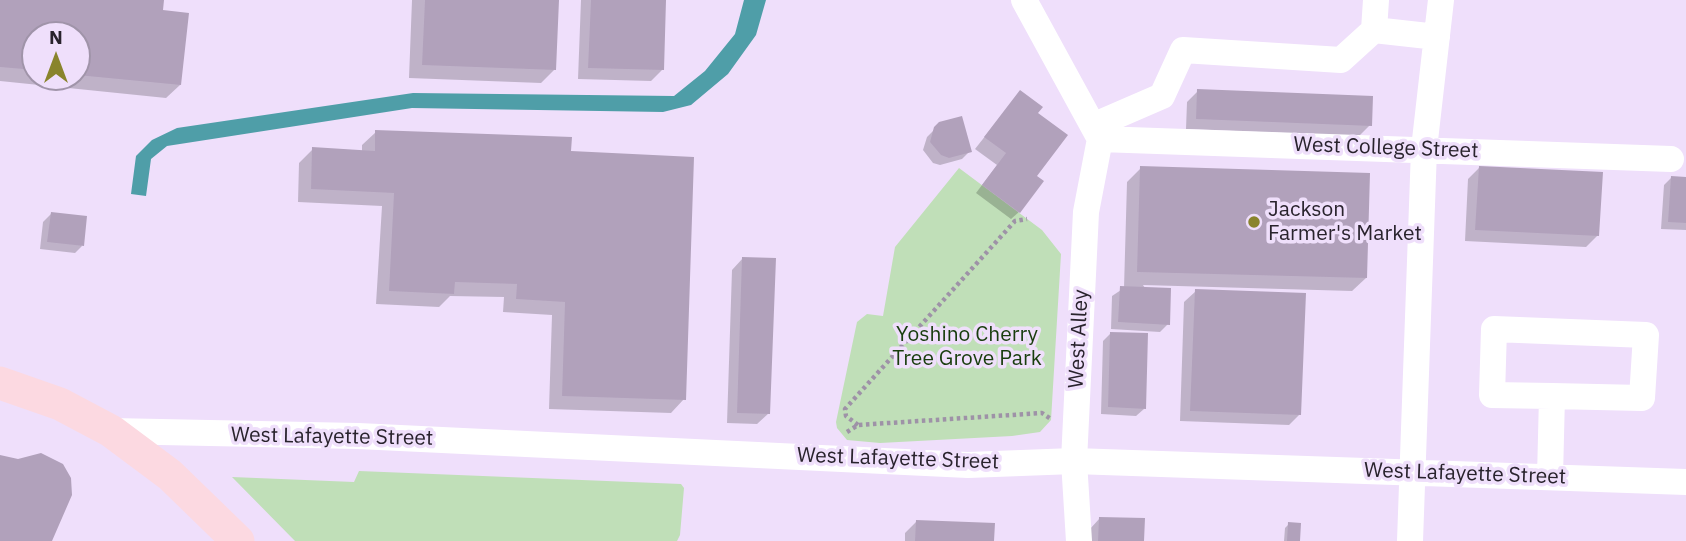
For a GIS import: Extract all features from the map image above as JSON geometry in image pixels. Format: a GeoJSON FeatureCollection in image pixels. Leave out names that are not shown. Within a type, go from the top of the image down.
{"type":"FeatureCollection","features":[{"type":"Feature","properties":{"kind":"main road"},"geometry":{"type":"LineString","coordinates":[[0,383],[60,404],[111,431],[170,475],[238,541]]}},
{"type":"Feature","properties":{"kind":"street"},"geometry":{"type":"LineString","coordinates":[[1024,0],[1098,132],[1162,96],[1183,50],[1341,60],[1374,30],[1376,0]]}},
{"type":"Feature","properties":{"kind":"street"},"geometry":{"type":"LineString","coordinates":[[1410,541],[1424,149],[1441,0]]}},
{"type":"Feature","properties":{"kind":"street"},"geometry":{"type":"LineString","coordinates":[[1374,30],[1437,37]]}},
{"type":"Feature","properties":{"kind":"street","name":"West College Street"},"geometry":{"type":"LineString","coordinates":[[1098,132],[1671,159]]}},
{"type":"Feature","properties":{"kind":"street","name":"West Alley"},"geometry":{"type":"LineString","coordinates":[[1079,541],[1074,461],[1086,212],[1098,132]]}},
{"type":"Feature","properties":{"kind":"street"},"geometry":{"type":"LineString","coordinates":[[1494,329],[1646,335],[1642,398],[1552,396],[1492,395],[1494,329]]}},
{"type":"Feature","properties":{"kind":"street"},"geometry":{"type":"LineString","coordinates":[[1550,477],[1552,396]]}},
{"type":"Feature","properties":{"kind":"street","name":"West Lafayette Street"},"geometry":{"type":"LineString","coordinates":[[111,431],[371,436],[968,465],[1074,461],[1686,482]]}},
{"type":"Feature","properties":{"kind":"path"},"geometry":{"type":"LineString","coordinates":[[858,425],[846,415],[845,409],[1015,221],[1027,219]]}},
{"type":"Feature","properties":{"kind":"path"},"geometry":{"type":"LineString","coordinates":[[842,435],[858,425],[1042,413],[1051,420]]}},
{"type":"Feature","properties":{"kind":"green space","name":"Yoshino Cherry Tree Grove Park"},"geometry":{"type":"Polygon","coordinates":[[[959,168],[1042,230],[1061,254],[1051,420],[1040,432],[1012,436],[880,443],[847,440],[837,428],[836,422],[857,322],[867,314],[883,316],[895,247],[959,168]]]}},
{"type":"Feature","properties":{"kind":"green space"},"geometry":{"type":"Polygon","coordinates":[[[359,471],[681,484],[684,488],[680,535],[677,541],[295,541],[232,477],[354,482],[359,471]]]}},
{"type":"Feature","properties":{"kind":"shaded area"},"geometry":{"type":"Polygon","coordinates":[[[744,0],[766,0],[756,35],[728,74],[691,105],[663,112],[412,108],[167,146],[151,159],[146,196],[131,194],[136,156],[152,140],[177,128],[413,93],[674,96],[705,71],[735,34],[744,0]]]}},
{"type":"Feature","properties":{"kind":"building"},"geometry":{"type":"Polygon","coordinates":[[[0,0],[164,0],[163,10],[189,13],[181,85],[91,76],[91,21],[21,21],[21,69],[0,67],[0,0]]]}},
{"type":"Feature","properties":{"kind":"building"},"geometry":{"type":"Polygon","coordinates":[[[425,0],[559,0],[556,70],[422,65],[425,0]]]}},
{"type":"Feature","properties":{"kind":"building"},"geometry":{"type":"Polygon","coordinates":[[[591,0],[666,0],[664,70],[588,68],[591,0]]]}},
{"type":"Feature","properties":{"kind":"building"},"geometry":{"type":"Polygon","coordinates":[[[1197,89],[1373,96],[1372,126],[1196,119],[1197,89]]]}},
{"type":"Feature","properties":{"kind":"building"},"geometry":{"type":"Polygon","coordinates":[[[1020,90],[1043,107],[1038,113],[1068,135],[1037,176],[1044,181],[1020,213],[982,185],[1006,153],[984,137],[1020,90]]]}},
{"type":"Feature","properties":{"kind":"building"},"geometry":{"type":"Polygon","coordinates":[[[962,116],[972,152],[949,158],[941,155],[930,142],[934,127],[939,122],[962,116]]]}},
{"type":"Feature","properties":{"kind":"building"},"geometry":{"type":"Polygon","coordinates":[[[375,130],[572,137],[571,151],[694,157],[686,400],[562,396],[565,302],[516,299],[517,284],[455,282],[454,294],[389,291],[394,193],[311,189],[312,147],[375,151],[375,130]]]}},
{"type":"Feature","properties":{"kind":"building","name":"Jackson Farmer's Market"},"geometry":{"type":"Polygon","coordinates":[[[1140,166],[1370,173],[1367,278],[1137,272],[1140,166]]]}},
{"type":"Feature","properties":{"kind":"building"},"geometry":{"type":"Polygon","coordinates":[[[1479,166],[1603,172],[1599,236],[1475,230],[1479,166]]]}},
{"type":"Feature","properties":{"kind":"building"},"geometry":{"type":"Polygon","coordinates":[[[1671,176],[1686,177],[1686,223],[1668,222],[1671,176]]]}},
{"type":"Feature","properties":{"kind":"building"},"geometry":{"type":"Polygon","coordinates":[[[51,212],[87,216],[84,246],[47,242],[51,212]]]}},
{"type":"Feature","properties":{"kind":"building"},"geometry":{"type":"Polygon","coordinates":[[[742,257],[776,258],[770,414],[737,413],[742,257]]]}},
{"type":"Feature","properties":{"kind":"building"},"geometry":{"type":"Polygon","coordinates":[[[1120,286],[1171,288],[1170,325],[1118,322],[1120,286]]]}},
{"type":"Feature","properties":{"kind":"building"},"geometry":{"type":"Polygon","coordinates":[[[1195,289],[1306,293],[1301,415],[1190,411],[1195,289]]]}},
{"type":"Feature","properties":{"kind":"building"},"geometry":{"type":"Polygon","coordinates":[[[1110,332],[1148,333],[1146,409],[1108,407],[1110,332]]]}},
{"type":"Feature","properties":{"kind":"building"},"geometry":{"type":"Polygon","coordinates":[[[41,453],[63,464],[71,478],[72,495],[52,541],[0,541],[0,455],[18,459],[41,453]]]}},
{"type":"Feature","properties":{"kind":"building"},"geometry":{"type":"Polygon","coordinates":[[[1099,517],[1145,518],[1144,541],[1098,541],[1099,517]]]}},
{"type":"Feature","properties":{"kind":"building"},"geometry":{"type":"Polygon","coordinates":[[[916,520],[995,523],[994,541],[915,541],[916,520]]]}},
{"type":"Feature","properties":{"kind":"building"},"geometry":{"type":"Polygon","coordinates":[[[1288,522],[1301,523],[1300,541],[1287,541],[1288,522]]]}},
{"type":"Feature","properties":{"kind":"place","name":"Jackson Farmer's Market"},"geometry":{"type":"Point","coordinates":[1254,222]}}]}
